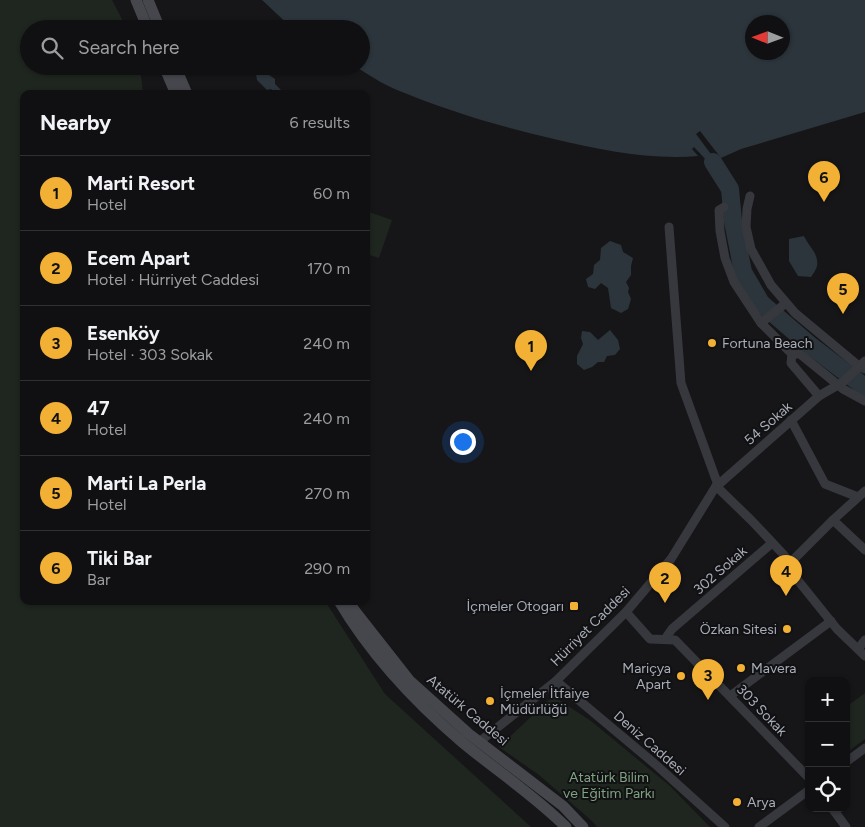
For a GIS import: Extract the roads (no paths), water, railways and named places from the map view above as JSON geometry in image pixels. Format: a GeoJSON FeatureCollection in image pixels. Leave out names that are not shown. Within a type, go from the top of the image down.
{"type":"FeatureCollection","features":[{"type":"Feature","properties":{"kind":"street"},"geometry":{"type":"LineString","coordinates":[[136,0],[144,20]]}},
{"type":"Feature","properties":{"kind":"street"},"geometry":{"type":"LineString","coordinates":[[148,0],[156,20]]}},
{"type":"Feature","properties":{"kind":"street"},"geometry":{"type":"LineString","coordinates":[[168,75],[174,90]]}},
{"type":"Feature","properties":{"kind":"street"},"geometry":{"type":"LineString","coordinates":[[179,75],[185,90]]}},
{"type":"Feature","properties":{"kind":"street"},"geometry":{"type":"LineString","coordinates":[[750,196],[746,227],[751,249],[783,306],[795,313],[861,367]]}},
{"type":"Feature","properties":{"kind":"street"},"geometry":{"type":"LineString","coordinates":[[721,209],[720,231],[725,258],[734,282],[764,322],[792,354],[791,363],[820,396]]}},
{"type":"Feature","properties":{"kind":"street"},"geometry":{"type":"LineString","coordinates":[[669,227],[681,383],[717,485],[784,555],[796,578],[836,629],[865,656]]}},
{"type":"Feature","properties":{"kind":"street"},"geometry":{"type":"LineString","coordinates":[[764,322],[783,306]]}},
{"type":"Feature","properties":{"kind":"street"},"geometry":{"type":"LineString","coordinates":[[792,354],[800,354],[865,401]]}},
{"type":"Feature","properties":{"kind":"street","name":"54 Sokak"},"geometry":{"type":"LineString","coordinates":[[717,485],[820,396],[841,384],[861,367]]}},
{"type":"Feature","properties":{"kind":"street"},"geometry":{"type":"LineString","coordinates":[[791,420],[825,484],[862,494]]}},
{"type":"Feature","properties":{"kind":"street","name":"Hürriyet Caddesi"},"geometry":{"type":"LineString","coordinates":[[479,742],[556,681],[626,612],[670,558],[717,485]]}},
{"type":"Feature","properties":{"kind":"street"},"geometry":{"type":"LineString","coordinates":[[789,564],[862,494]]}},
{"type":"Feature","properties":{"kind":"street"},"geometry":{"type":"LineString","coordinates":[[833,520],[865,550]]}},
{"type":"Feature","properties":{"kind":"street","name":"302 Sokak"},"geometry":{"type":"LineString","coordinates":[[665,639],[672,629],[772,543]]}},
{"type":"Feature","properties":{"kind":"street","name":"Atatürk Caddesi"},"geometry":{"type":"LineString","coordinates":[[341,605],[381,663],[428,711],[462,742],[531,795],[566,827]]}},
{"type":"Feature","properties":{"kind":"street","name":"Atatürk Caddesi"},"geometry":{"type":"LineString","coordinates":[[352,605],[409,680],[479,742],[563,806],[583,827]]}},
{"type":"Feature","properties":{"kind":"street","name":"303 Sokak"},"geometry":{"type":"LineString","coordinates":[[626,612],[650,639],[676,640],[805,774]]}},
{"type":"Feature","properties":{"kind":"street"},"geometry":{"type":"LineString","coordinates":[[730,696],[831,621]]}},
{"type":"Feature","properties":{"kind":"street"},"geometry":{"type":"LineString","coordinates":[[858,649],[865,640]]}},
{"type":"Feature","properties":{"kind":"street","name":"Deniz Caddesi"},"geometry":{"type":"LineString","coordinates":[[556,681],[655,764],[725,827]]}},
{"type":"Feature","properties":{"kind":"street"},"geometry":{"type":"LineString","coordinates":[[850,759],[865,748]]}},
{"type":"Feature","properties":{"kind":"street"},"geometry":{"type":"LineString","coordinates":[[759,827],[805,793]]}},
{"type":"Feature","properties":{"kind":"street"},"geometry":{"type":"LineString","coordinates":[[835,812],[846,827]]}},
{"type":"Feature","properties":{"kind":"waterway"},"geometry":{"type":"LineString","coordinates":[[713,162],[730,189],[733,221],[743,272],[761,303],[811,346],[865,387]]}},
{"type":"Feature","properties":{"kind":"place","name":"Tiki Bar"},"geometry":{"type":"Point","coordinates":[824,202]}},
{"type":"Feature","properties":{"kind":"place","name":"Marti La Perla"},"geometry":{"type":"Point","coordinates":[843,314]}},
{"type":"Feature","properties":{"kind":"place","name":"Fortuna Beach"},"geometry":{"type":"Point","coordinates":[712,343]}},
{"type":"Feature","properties":{"kind":"place","name":"Marti Resort"},"geometry":{"type":"Point","coordinates":[531,371]}},
{"type":"Feature","properties":{"kind":"place","name":"47"},"geometry":{"type":"Point","coordinates":[786,596]}},
{"type":"Feature","properties":{"kind":"place","name":"Ecem Apart"},"geometry":{"type":"Point","coordinates":[665,603]}},
{"type":"Feature","properties":{"kind":"place","name":"İçmeler Otogarı"},"geometry":{"type":"Point","coordinates":[574,606]}},
{"type":"Feature","properties":{"kind":"place","name":"Özkan Sitesi"},"geometry":{"type":"Point","coordinates":[787,629]}},
{"type":"Feature","properties":{"kind":"place","name":"Mavera"},"geometry":{"type":"Point","coordinates":[741,668]}},
{"type":"Feature","properties":{"kind":"place","name":"Mariçya Apart"},"geometry":{"type":"Point","coordinates":[681,676]}},
{"type":"Feature","properties":{"kind":"place","name":"Esenköy"},"geometry":{"type":"Point","coordinates":[708,700]}},
{"type":"Feature","properties":{"kind":"place","name":"İçmeler İtfaiye Müdürlüğü"},"geometry":{"type":"Point","coordinates":[490,701]}},
{"type":"Feature","properties":{"kind":"place","name":"Arya"},"geometry":{"type":"Point","coordinates":[737,802]}},
{"type":"Feature","properties":{"kind":"park label","name":"Atatürk Bilim ve Eğitim Parkı"},"geometry":{"type":"Point","coordinates":[609,786]}}]}
